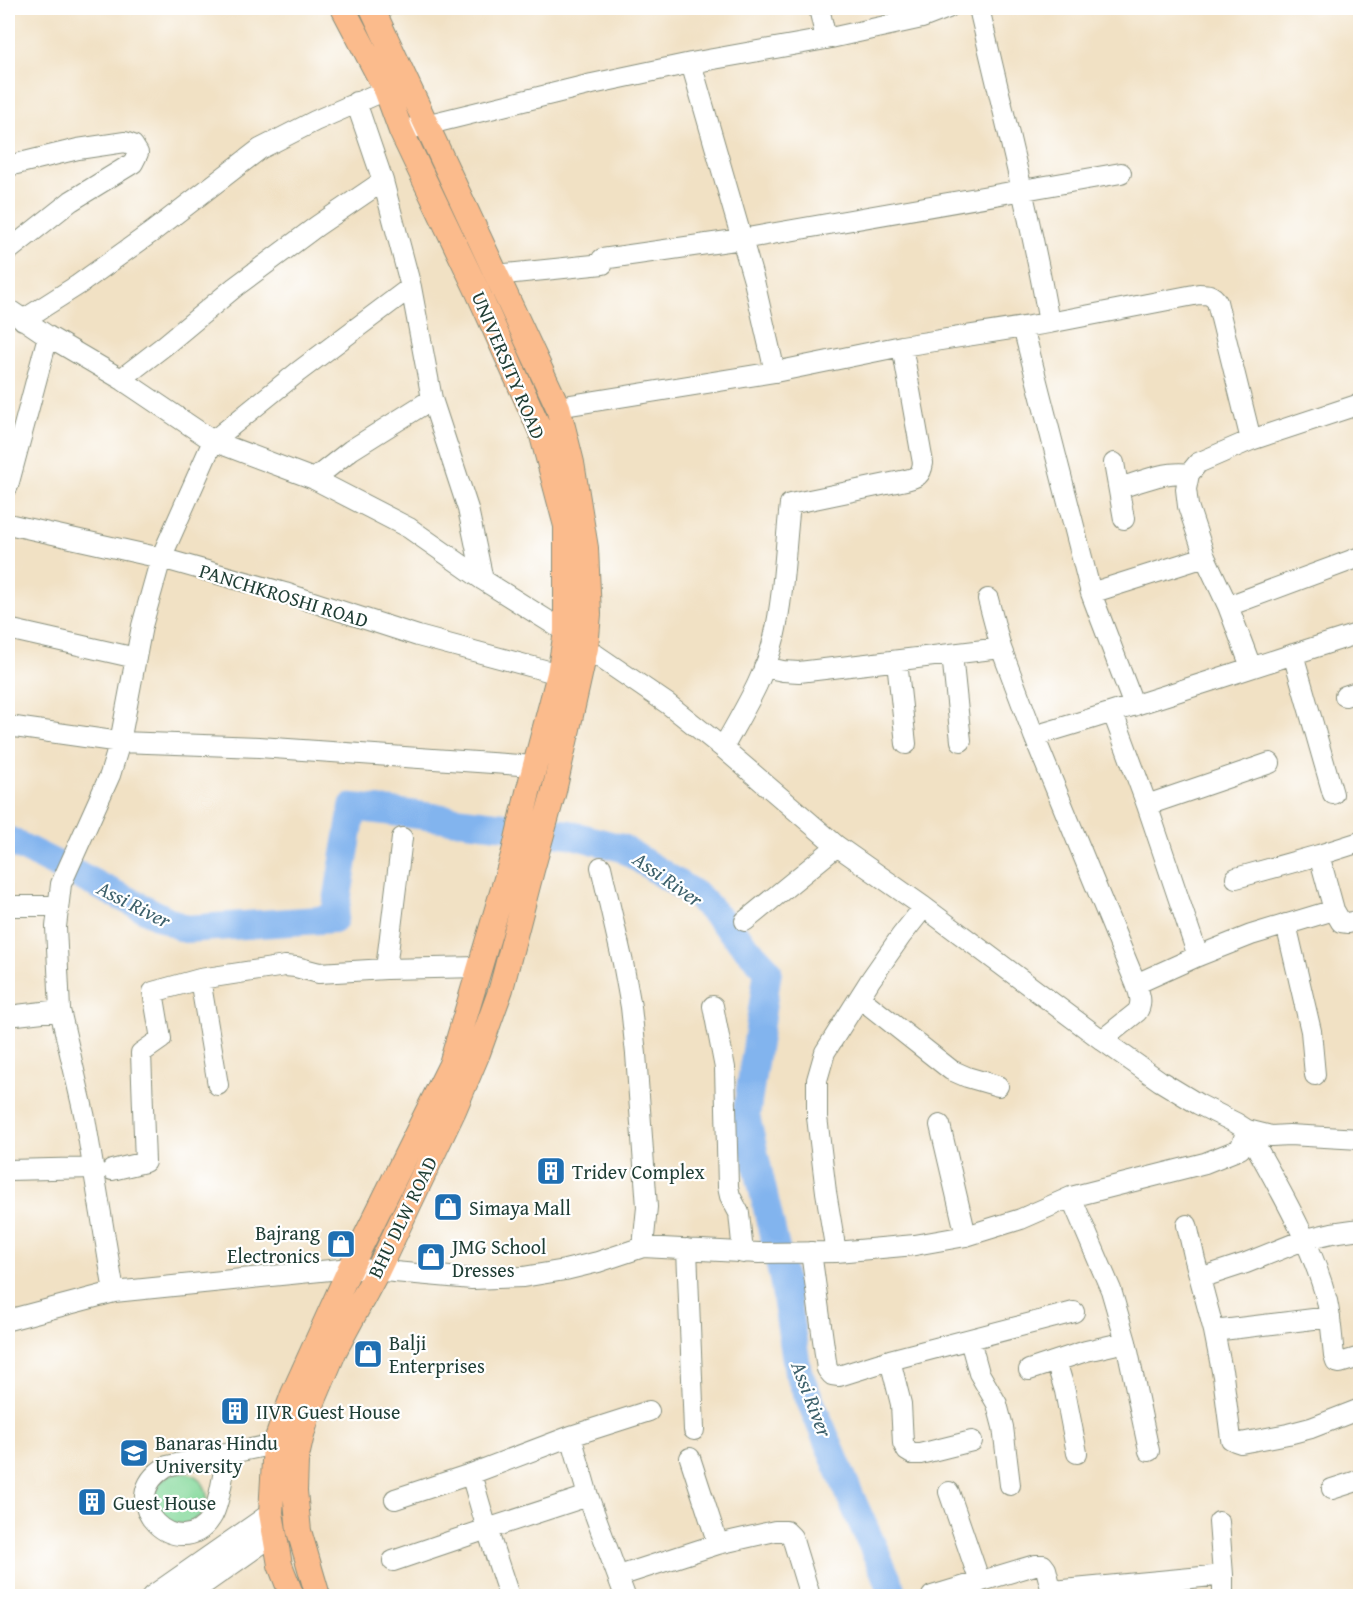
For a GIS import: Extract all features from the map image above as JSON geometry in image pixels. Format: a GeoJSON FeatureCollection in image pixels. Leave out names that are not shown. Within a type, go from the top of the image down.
{"type":"FeatureCollection","features":[{"type":"Feature","properties":{"kind":"main road","name":"UNIVERSITY ROAD"},"geometry":{"type":"LineString","coordinates":[[343,8],[386,90],[401,131],[541,432],[566,526],[566,632],[559,674],[514,852]]}},
{"type":"Feature","properties":{"kind":"main road","name":"BHU DLW ROAD"},"geometry":{"type":"LineString","coordinates":[[318,1596],[299,1531],[295,1491],[296,1461],[308,1414],[335,1350],[377,1272],[454,1110],[501,989],[554,791],[586,648],[589,614],[586,548],[572,463],[558,407],[372,8]]}},
{"type":"Feature","properties":{"kind":"main road","name":"BHU DLW ROAD"},"geometry":{"type":"LineString","coordinates":[[292,1596],[280,1565],[273,1523],[275,1444],[293,1394],[350,1268],[451,1064],[514,852]]}},
{"type":"Feature","properties":{"kind":"street"},"geometry":{"type":"LineString","coordinates":[[819,8],[826,39]]}},
{"type":"Feature","properties":{"kind":"street"},"geometry":{"type":"LineString","coordinates":[[401,131],[592,84],[922,18],[948,8]]}},
{"type":"Feature","properties":{"kind":"street"},"geometry":{"type":"LineString","coordinates":[[979,8],[1001,107],[1023,190],[1049,323]]}},
{"type":"Feature","properties":{"kind":"street"},"geometry":{"type":"LineString","coordinates":[[691,63],[757,292],[775,372]]}},
{"type":"Feature","properties":{"kind":"street"},"geometry":{"type":"LineString","coordinates":[[15,315],[78,285],[260,149],[315,121],[386,90]]}},
{"type":"Feature","properties":{"kind":"street"},"geometry":{"type":"LineString","coordinates":[[356,102],[383,181],[411,287],[432,399],[468,508],[483,580]]}},
{"type":"Feature","properties":{"kind":"street"},"geometry":{"type":"LineString","coordinates":[[8,166],[78,149],[125,142],[133,145],[138,153],[133,163],[71,201],[8,251]]}},
{"type":"Feature","properties":{"kind":"street"},"geometry":{"type":"LineString","coordinates":[[496,275],[602,262],[1122,173]]}},
{"type":"Feature","properties":{"kind":"street"},"geometry":{"type":"LineString","coordinates":[[121,379],[235,287],[317,226],[383,181]]}},
{"type":"Feature","properties":{"kind":"street"},"geometry":{"type":"LineString","coordinates":[[114,1292],[103,1169],[85,1118],[60,1010],[56,927],[61,884],[110,775],[120,742],[142,626],[161,558],[213,441],[298,372],[411,287]]}},
{"type":"Feature","properties":{"kind":"street"},"geometry":{"type":"LineString","coordinates":[[558,407],[775,372],[902,346],[1049,323],[1207,294],[1213,296],[1217,302],[1251,440]]}},
{"type":"Feature","properties":{"kind":"street"},"geometry":{"type":"LineString","coordinates":[[15,315],[121,379],[213,441],[314,479],[409,528],[483,580],[566,632],[668,704],[837,846],[924,907],[1160,1081],[1247,1130],[1271,1136],[1360,1139]]}},
{"type":"Feature","properties":{"kind":"street"},"geometry":{"type":"LineString","coordinates":[[1023,327],[1091,593],[1134,706]]}},
{"type":"Feature","properties":{"kind":"street"},"geometry":{"type":"LineString","coordinates":[[8,486],[16,421],[48,336]]}},
{"type":"Feature","properties":{"kind":"street"},"geometry":{"type":"LineString","coordinates":[[723,748],[750,699],[774,640],[790,504],[906,480],[921,472],[923,463],[902,346]]}},
{"type":"Feature","properties":{"kind":"street"},"geometry":{"type":"LineString","coordinates":[[314,479],[351,450],[432,399]]}},
{"type":"Feature","properties":{"kind":"street"},"geometry":{"type":"LineString","coordinates":[[1251,667],[1228,606],[1205,557],[1188,506],[1186,489],[1189,474],[1198,463],[1251,440],[1360,404]]}},
{"type":"Feature","properties":{"kind":"street"},"geometry":{"type":"LineString","coordinates":[[1114,463],[1124,519]]}},
{"type":"Feature","properties":{"kind":"street"},"geometry":{"type":"LineString","coordinates":[[1119,488],[1178,472],[1189,474]]}},
{"type":"Feature","properties":{"kind":"street","name":"PANCHKROSHI ROAD"},"geometry":{"type":"LineString","coordinates":[[8,524],[161,558],[285,593],[418,636],[559,674]]}},
{"type":"Feature","properties":{"kind":"street"},"geometry":{"type":"LineString","coordinates":[[1091,593],[1205,557]]}},
{"type":"Feature","properties":{"kind":"street"},"geometry":{"type":"LineString","coordinates":[[1228,606],[1360,557]]}},
{"type":"Feature","properties":{"kind":"street"},"geometry":{"type":"LineString","coordinates":[[988,599],[1001,648],[1034,736],[1141,999],[1137,1012],[1102,1040]]}},
{"type":"Feature","properties":{"kind":"street"},"geometry":{"type":"LineString","coordinates":[[8,629],[136,658]]}},
{"type":"Feature","properties":{"kind":"street"},"geometry":{"type":"LineString","coordinates":[[1034,736],[1113,713],[1360,633]]}},
{"type":"Feature","properties":{"kind":"street"},"geometry":{"type":"LineString","coordinates":[[764,667],[799,672],[1001,648]]}},
{"type":"Feature","properties":{"kind":"street"},"geometry":{"type":"LineString","coordinates":[[952,654],[961,741]]}},
{"type":"Feature","properties":{"kind":"street"},"geometry":{"type":"LineString","coordinates":[[1293,654],[1333,794]]}},
{"type":"Feature","properties":{"kind":"street"},"geometry":{"type":"LineString","coordinates":[[897,661],[906,744]]}},
{"type":"Feature","properties":{"kind":"street"},"geometry":{"type":"LineString","coordinates":[[1113,713],[1198,956]]}},
{"type":"Feature","properties":{"kind":"street"},"geometry":{"type":"LineString","coordinates":[[8,726],[120,742],[259,747],[535,766]]}},
{"type":"Feature","properties":{"kind":"street"},"geometry":{"type":"LineString","coordinates":[[1147,805],[1270,763]]}},
{"type":"Feature","properties":{"kind":"street"},"geometry":{"type":"LineString","coordinates":[[386,969],[402,838]]}},
{"type":"Feature","properties":{"kind":"street"},"geometry":{"type":"LineString","coordinates":[[1236,878],[1360,842]]}},
{"type":"Feature","properties":{"kind":"street"},"geometry":{"type":"LineString","coordinates":[[745,921],[837,846]]}},
{"type":"Feature","properties":{"kind":"street"},"geometry":{"type":"LineString","coordinates":[[1319,855],[1334,910],[1341,922],[1360,920]]}},
{"type":"Feature","properties":{"kind":"street"},"geometry":{"type":"LineString","coordinates":[[601,867],[631,1007],[647,1207],[644,1247]]}},
{"type":"Feature","properties":{"kind":"street"},"geometry":{"type":"LineString","coordinates":[[8,906],[58,906]]}},
{"type":"Feature","properties":{"kind":"street"},"geometry":{"type":"LineString","coordinates":[[836,1252],[818,1128],[817,1080],[825,1052],[901,936],[924,907]]}},
{"type":"Feature","properties":{"kind":"street"},"geometry":{"type":"LineString","coordinates":[[1136,984],[1251,935],[1334,910]]}},
{"type":"Feature","properties":{"kind":"street"},"geometry":{"type":"LineString","coordinates":[[1286,924],[1311,1031],[1316,1075]]}},
{"type":"Feature","properties":{"kind":"street"},"geometry":{"type":"LineString","coordinates":[[8,1170],[103,1169],[145,1162],[141,1053],[161,1039],[153,992],[200,979],[285,966],[320,973],[480,967]]}},
{"type":"Feature","properties":{"kind":"street"},"geometry":{"type":"LineString","coordinates":[[200,979],[218,1085]]}},
{"type":"Feature","properties":{"kind":"street"},"geometry":{"type":"LineString","coordinates":[[860,998],[951,1070],[998,1086]]}},
{"type":"Feature","properties":{"kind":"street"},"geometry":{"type":"LineString","coordinates":[[713,1006],[725,1068],[728,1187],[739,1213],[751,1253]]}},
{"type":"Feature","properties":{"kind":"street"},"geometry":{"type":"LineString","coordinates":[[8,1016],[60,1010]]}},
{"type":"Feature","properties":{"kind":"street"},"geometry":{"type":"LineString","coordinates":[[939,1125],[966,1236]]}},
{"type":"Feature","properties":{"kind":"street"},"geometry":{"type":"LineString","coordinates":[[8,1320],[114,1292],[350,1268],[472,1279],[523,1277],[598,1262],[644,1247],[751,1253],[802,1253],[915,1245],[966,1236],[1021,1219],[1071,1197],[1224,1157],[1240,1149],[1247,1130]]}},
{"type":"Feature","properties":{"kind":"street"},"geometry":{"type":"LineString","coordinates":[[1247,1130],[1305,1239],[1326,1300],[1336,1362],[1360,1357]]}},
{"type":"Feature","properties":{"kind":"street"},"geometry":{"type":"LineString","coordinates":[[1071,1197],[1111,1290],[1149,1451]]}},
{"type":"Feature","properties":{"kind":"street"},"geometry":{"type":"LineString","coordinates":[[1187,1225],[1214,1331],[1223,1376],[1231,1439],[1241,1443],[1288,1434],[1311,1428],[1360,1409]]}},
{"type":"Feature","properties":{"kind":"street"},"geometry":{"type":"LineString","coordinates":[[1200,1278],[1246,1263],[1305,1239],[1360,1229]]}},
{"type":"Feature","properties":{"kind":"street"},"geometry":{"type":"LineString","coordinates":[[687,1249],[694,1430]]}},
{"type":"Feature","properties":{"kind":"street"},"geometry":{"type":"LineString","coordinates":[[802,1253],[827,1369],[832,1375],[839,1376],[890,1360],[1074,1312]]}},
{"type":"Feature","properties":{"kind":"street"},"geometry":{"type":"LineString","coordinates":[[1214,1331],[1330,1317]]}},
{"type":"Feature","properties":{"kind":"street"},"geometry":{"type":"LineString","coordinates":[[970,1340],[980,1373],[997,1404],[1003,1427],[1010,1485]]}},
{"type":"Feature","properties":{"kind":"street"},"geometry":{"type":"LineString","coordinates":[[1029,1370],[1086,1351],[1125,1342]]}},
{"type":"Feature","properties":{"kind":"street"},"geometry":{"type":"LineString","coordinates":[[890,1360],[901,1404],[903,1443],[907,1451],[920,1454],[972,1441]]}},
{"type":"Feature","properties":{"kind":"street"},"geometry":{"type":"LineString","coordinates":[[1056,1361],[1067,1400],[1077,1453]]}},
{"type":"Feature","properties":{"kind":"street"},"geometry":{"type":"LineString","coordinates":[[395,1499],[471,1474],[571,1436],[649,1411]]}},
{"type":"Feature","properties":{"kind":"street"},"geometry":{"type":"LineString","coordinates":[[571,1436],[588,1496],[625,1596]]}},
{"type":"Feature","properties":{"kind":"street"},"geometry":{"type":"LineString","coordinates":[[227,1455],[213,1516],[205,1526],[185,1535],[173,1534],[154,1523],[145,1503],[150,1481],[157,1472],[167,1466],[275,1444]]}},
{"type":"Feature","properties":{"kind":"street"},"geometry":{"type":"LineString","coordinates":[[690,1458],[718,1544]]}},
{"type":"Feature","properties":{"kind":"street"},"geometry":{"type":"LineString","coordinates":[[471,1474],[508,1596]]}},
{"type":"Feature","properties":{"kind":"street"},"geometry":{"type":"LineString","coordinates":[[1332,1489],[1360,1480]]}},
{"type":"Feature","properties":{"kind":"street"},"geometry":{"type":"LineString","coordinates":[[949,1492],[980,1582]]}},
{"type":"Feature","properties":{"kind":"street"},"geometry":{"type":"LineString","coordinates":[[393,1561],[588,1496]]}},
{"type":"Feature","properties":{"kind":"street"},"geometry":{"type":"LineString","coordinates":[[1219,1522],[1223,1596]]}},
{"type":"Feature","properties":{"kind":"street"},"geometry":{"type":"LineString","coordinates":[[152,1596],[273,1523]]}},
{"type":"Feature","properties":{"kind":"street"},"geometry":{"type":"LineString","coordinates":[[187,1596],[273,1523]]}},
{"type":"Feature","properties":{"kind":"street"},"geometry":{"type":"LineString","coordinates":[[619,1576],[718,1544],[775,1531],[786,1531],[792,1537],[810,1596]]}},
{"type":"Feature","properties":{"kind":"street"},"geometry":{"type":"LineString","coordinates":[[932,1596],[1035,1565],[1043,1565],[1046,1569],[1053,1594],[1223,1575]]}},
{"type":"Feature","properties":{"kind":"green space"},"geometry":{"type":"Polygon","coordinates":[[[176,1472],[186,1472],[200,1479],[207,1498],[200,1517],[186,1524],[176,1524],[166,1520],[159,1513],[155,1503],[155,1493],[159,1483],[166,1476],[176,1472]]]}},
{"type":"Feature","properties":{"kind":"waterway","name":"Assi River"},"geometry":{"type":"LineString","coordinates":[[8,840],[185,929],[334,919],[353,807],[569,834],[622,848],[699,897],[768,970],[746,1116],[783,1279],[798,1372],[895,1596]]}},
{"type":"Feature","properties":{"kind":"place","name":"Tridev Complex"},"geometry":{"type":"Point","coordinates":[551,1171]}},
{"type":"Feature","properties":{"kind":"place","name":"Simaya Mall"},"geometry":{"type":"Point","coordinates":[448,1207]}},
{"type":"Feature","properties":{"kind":"place","name":"Bajrang Electronics"},"geometry":{"type":"Point","coordinates":[341,1244]}},
{"type":"Feature","properties":{"kind":"place","name":"JMG School Dresses"},"geometry":{"type":"Point","coordinates":[431,1257]}},
{"type":"Feature","properties":{"kind":"place","name":"Balji Enterprises"},"geometry":{"type":"Point","coordinates":[368,1354]}},
{"type":"Feature","properties":{"kind":"place","name":"IIVR Guest House"},"geometry":{"type":"Point","coordinates":[235,1411]}},
{"type":"Feature","properties":{"kind":"place","name":"Banaras Hindu University"},"geometry":{"type":"Point","coordinates":[134,1453]}},
{"type":"Feature","properties":{"kind":"place","name":"Guest House"},"geometry":{"type":"Point","coordinates":[92,1502]}}]}
